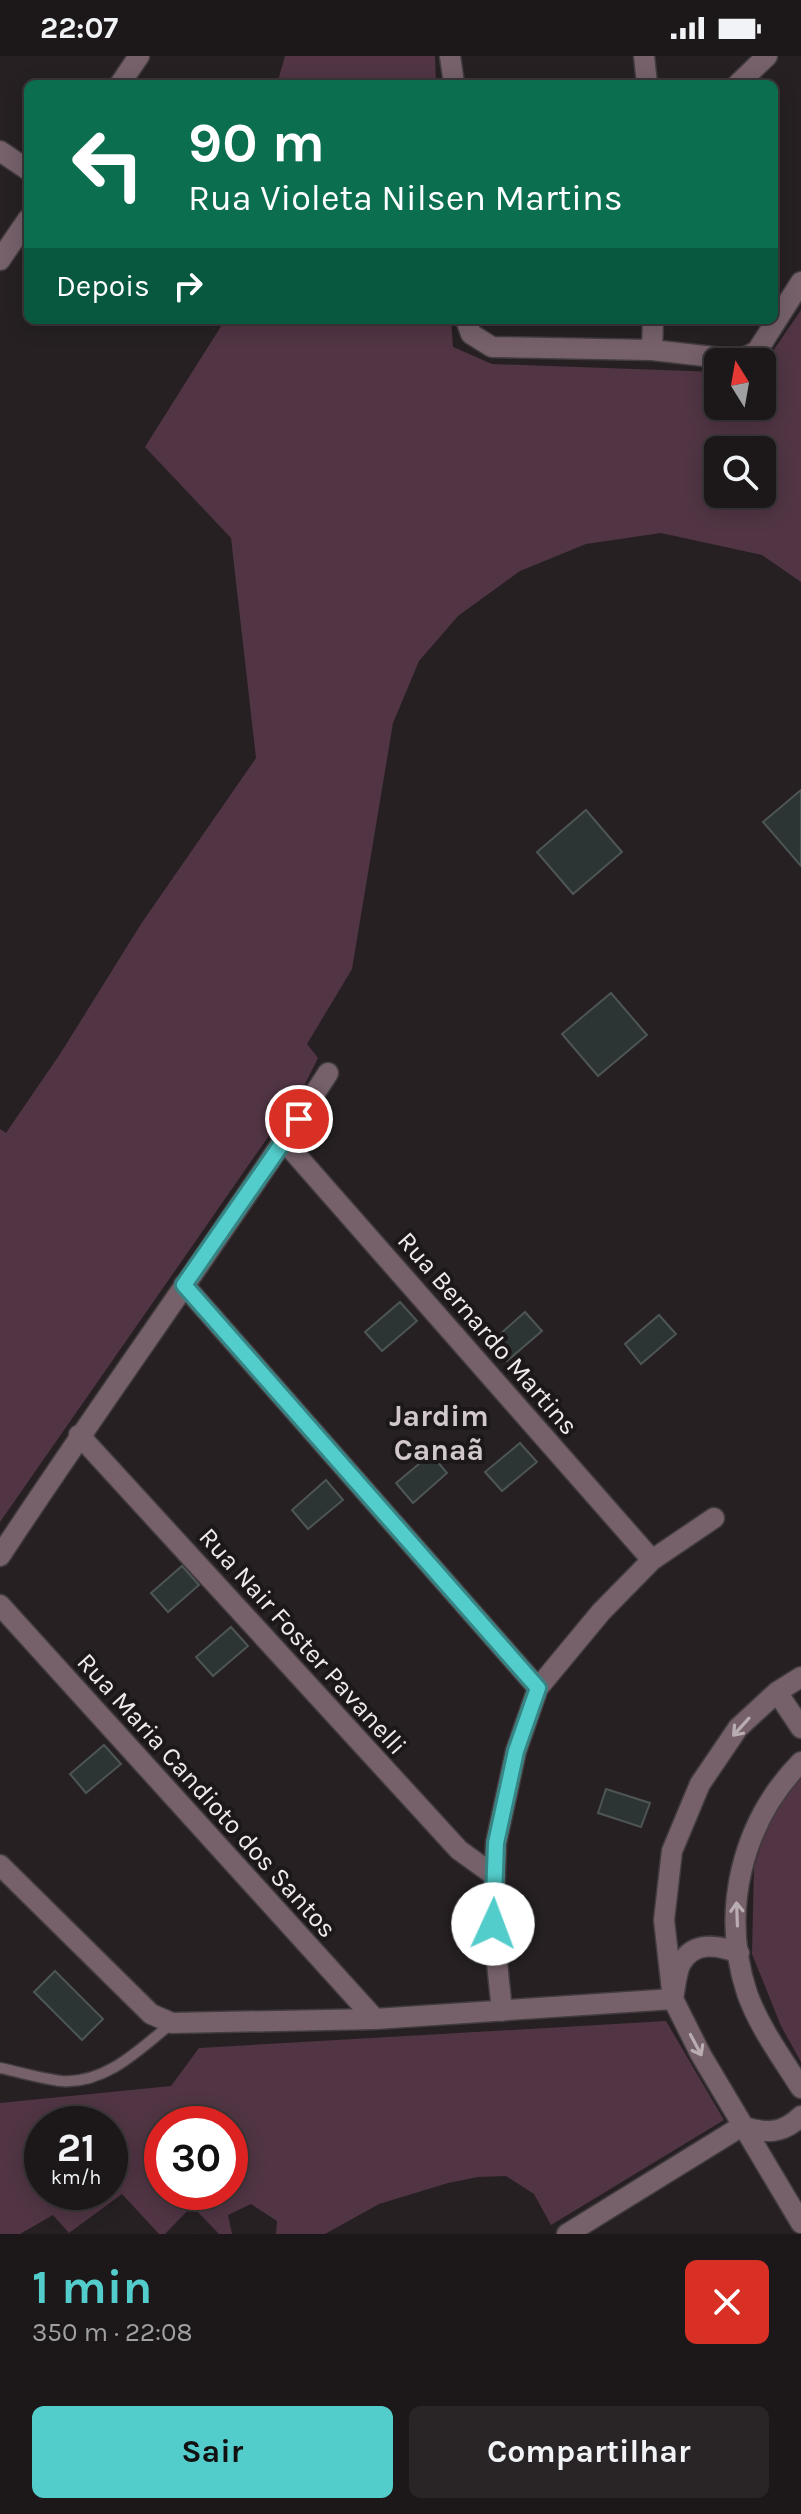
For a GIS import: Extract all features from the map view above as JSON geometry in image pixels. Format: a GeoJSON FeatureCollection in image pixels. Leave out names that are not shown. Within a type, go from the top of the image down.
{"type":"FeatureCollection","features":[{"type":"Feature","properties":{"kind":"street"},"geometry":{"type":"LineString","coordinates":[[123,80],[139,56]]}},
{"type":"Feature","properties":{"kind":"street"},"geometry":{"type":"LineString","coordinates":[[450,56],[453,80]]}},
{"type":"Feature","properties":{"kind":"street"},"geometry":{"type":"LineString","coordinates":[[644,56],[647,80]]}},
{"type":"Feature","properties":{"kind":"street"},"geometry":{"type":"LineString","coordinates":[[742,80],[767,56]]}},
{"type":"Feature","properties":{"kind":"street"},"geometry":{"type":"LineString","coordinates":[[0,151],[24,167]]}},
{"type":"Feature","properties":{"kind":"street"},"geometry":{"type":"LineString","coordinates":[[0,260],[24,225]]}},
{"type":"Feature","properties":{"kind":"street"},"geometry":{"type":"LineString","coordinates":[[778,318],[801,282]]}},
{"type":"Feature","properties":{"kind":"street"},"geometry":{"type":"LineString","coordinates":[[652,350],[653,324]]}},
{"type":"Feature","properties":{"kind":"street"},"geometry":{"type":"LineString","coordinates":[[469,327],[492,347],[652,350],[740,360],[757,351],[774,324]]}},
{"type":"Feature","properties":{"kind":"street"},"geometry":{"type":"LineString","coordinates":[[0,1556],[79,1435],[328,1073]]}},
{"type":"Feature","properties":{"kind":"street","name":"Rua Bernardo Martins"},"geometry":{"type":"LineString","coordinates":[[284,1141],[652,1560]]}},
{"type":"Feature","properties":{"kind":"street"},"geometry":{"type":"LineString","coordinates":[[184,1285],[538,1688]]}},
{"type":"Feature","properties":{"kind":"street","name":"Rua Nair Foster Pavanelli"},"geometry":{"type":"LineString","coordinates":[[79,1435],[459,1850],[495,1876]]}},
{"type":"Feature","properties":{"kind":"street"},"geometry":{"type":"LineString","coordinates":[[502,2011],[493,1924],[496,1843],[516,1751],[538,1688],[601,1612],[652,1560],[714,1518]]}},
{"type":"Feature","properties":{"kind":"street","name":"Rua Maria Candioto dos Santos"},"geometry":{"type":"LineString","coordinates":[[0,1605],[375,2019]]}},
{"type":"Feature","properties":{"kind":"street"},"geometry":{"type":"LineString","coordinates":[[801,1677],[777,1692],[738,1728],[700,1784],[672,1851],[664,1920],[673,1999],[701,2055],[801,2223]]}},
{"type":"Feature","properties":{"kind":"street"},"geometry":{"type":"LineString","coordinates":[[777,1692],[801,1728]]}},
{"type":"Feature","properties":{"kind":"street"},"geometry":{"type":"LineString","coordinates":[[801,1762],[782,1781],[756,1823],[740,1867],[735,1907],[739,1953],[747,1992],[759,2019],[801,2088]]}},
{"type":"Feature","properties":{"kind":"street"},"geometry":{"type":"LineString","coordinates":[[0,1865],[151,2014],[172,2023],[375,2019],[673,1999]]}},
{"type":"Feature","properties":{"kind":"street"},"geometry":{"type":"LineString","coordinates":[[673,1999],[680,1966],[690,1953],[705,1946],[720,1945],[739,1953]]}},
{"type":"Feature","properties":{"kind":"street"},"geometry":{"type":"LineString","coordinates":[[742,2126],[759,2132],[776,2132],[792,2126],[801,2116]]}},
{"type":"Feature","properties":{"kind":"street"},"geometry":{"type":"LineString","coordinates":[[567,2234],[742,2126]]}},
{"type":"Feature","properties":{"kind":"lane"},"geometry":{"type":"LineString","coordinates":[[0,2068],[59,2081],[76,2081],[103,2073],[128,2059],[172,2023]]}},
{"type":"Feature","properties":{"kind":"shaded area"},"geometry":{"type":"Polygon","coordinates":[[[285,56],[435,56],[436,80],[278,80],[285,56]]]}},
{"type":"Feature","properties":{"kind":"shaded area"},"geometry":{"type":"Polygon","coordinates":[[[801,310],[801,582],[762,555],[661,533],[586,544],[520,571],[458,616],[419,661],[393,723],[352,969],[307,1044],[318,1058],[305,1084],[0,1522],[0,1129],[6,1133],[62,1051],[141,924],[256,758],[231,538],[145,447],[222,324],[451,324],[453,347],[492,364],[704,372],[704,420],[776,420],[775,348],[801,310]]]}},
{"type":"Feature","properties":{"kind":"shaded area"},"geometry":{"type":"Polygon","coordinates":[[[801,1772],[801,2062],[781,2026],[752,1954],[754,1868],[765,1831],[788,1786],[801,1772]]]}},
{"type":"Feature","properties":{"kind":"shaded area"},"geometry":{"type":"Polygon","coordinates":[[[666,2021],[724,2120],[551,2225],[534,2194],[506,2176],[448,2183],[379,2204],[325,2234],[276,2234],[277,2221],[251,2204],[248,2205],[248,2106],[144,2106],[144,2210],[188,2210],[165,2234],[159,2234],[128,2200],[128,2106],[24,2106],[24,2210],[100,2210],[69,2233],[53,2215],[20,2234],[0,2234],[0,2103],[171,2086],[199,2048],[666,2021]]]}},
{"type":"Feature","properties":{"kind":"shaded area"},"geometry":{"type":"Polygon","coordinates":[[[196,2210],[238,2210],[228,2215],[232,2234],[219,2234],[196,2210]]]}},
{"type":"Feature","properties":{"kind":"building"},"geometry":{"type":"Polygon","coordinates":[[[801,790],[801,866],[763,822],[801,790]]]}},
{"type":"Feature","properties":{"kind":"building"},"geometry":{"type":"Polygon","coordinates":[[[586,810],[622,852],[573,894],[537,852],[586,810]]]}},
{"type":"Feature","properties":{"kind":"building"},"geometry":{"type":"Polygon","coordinates":[[[611,993],[647,1035],[598,1076],[562,1034],[611,993]]]}},
{"type":"Feature","properties":{"kind":"building"},"geometry":{"type":"Polygon","coordinates":[[[400,1302],[417,1321],[382,1351],[365,1332],[400,1302]]]}},
{"type":"Feature","properties":{"kind":"building"},"geometry":{"type":"Polygon","coordinates":[[[525,1312],[542,1331],[507,1361],[491,1342],[525,1312]]]}},
{"type":"Feature","properties":{"kind":"building"},"geometry":{"type":"Polygon","coordinates":[[[659,1315],[676,1334],[641,1364],[625,1344],[659,1315]]]}},
{"type":"Feature","properties":{"kind":"building"},"geometry":{"type":"Polygon","coordinates":[[[520,1443],[537,1462],[502,1491],[485,1472],[520,1443]]]}},
{"type":"Feature","properties":{"kind":"building"},"geometry":{"type":"Polygon","coordinates":[[[431,1454],[447,1473],[413,1503],[396,1483],[431,1454]]]}},
{"type":"Feature","properties":{"kind":"building"},"geometry":{"type":"Polygon","coordinates":[[[326,1480],[343,1500],[308,1529],[292,1510],[326,1480]]]}},
{"type":"Feature","properties":{"kind":"building"},"geometry":{"type":"Polygon","coordinates":[[[182,1566],[199,1585],[168,1612],[151,1593],[182,1566]]]}},
{"type":"Feature","properties":{"kind":"building"},"geometry":{"type":"Polygon","coordinates":[[[231,1627],[248,1646],[213,1676],[196,1657],[231,1627]]]}},
{"type":"Feature","properties":{"kind":"building"},"geometry":{"type":"Polygon","coordinates":[[[104,1745],[121,1764],[86,1793],[70,1774],[104,1745]]]}},
{"type":"Feature","properties":{"kind":"building"},"geometry":{"type":"Polygon","coordinates":[[[606,1789],[650,1803],[641,1827],[598,1813],[606,1789]]]}},
{"type":"Feature","properties":{"kind":"building"},"geometry":{"type":"Polygon","coordinates":[[[55,1971],[103,2019],[82,2040],[34,1992],[55,1971]]]}},
{"type":"Feature","properties":{"kind":"district","name":"Jardim Canaã"},"geometry":{"type":"Point","coordinates":[439,1433]}},
{"type":"Feature","properties":{"kind":"route"},"geometry":{"type":"LineString","coordinates":[[299,1119],[184,1285],[538,1688],[516,1751],[496,1843],[493,1924]]}}]}
